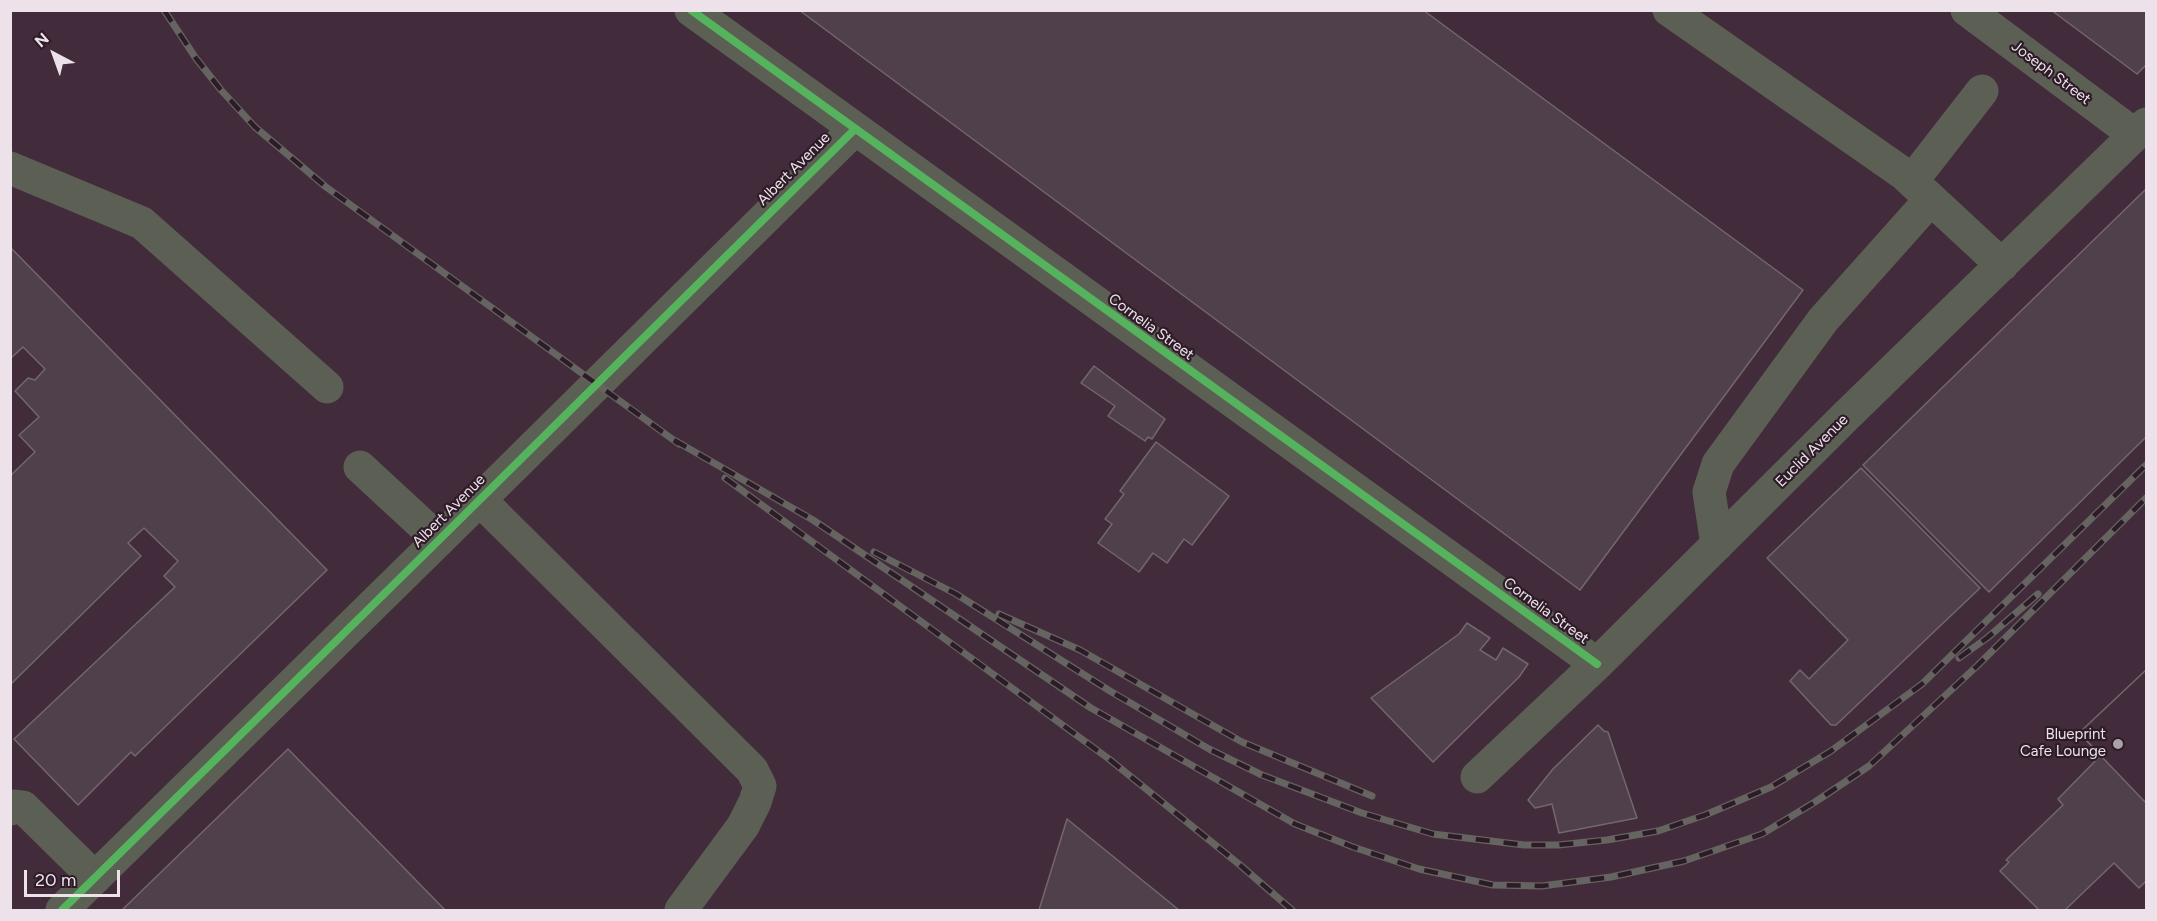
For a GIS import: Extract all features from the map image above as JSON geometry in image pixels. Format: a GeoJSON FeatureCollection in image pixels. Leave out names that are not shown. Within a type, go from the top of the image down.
{"type":"FeatureCollection","features":[{"type":"Feature","properties":{"kind":"street","name":"Cornelia Street"},"geometry":{"type":"LineString","coordinates":[[691,10],[854,130],[1597,664]]}},
{"type":"Feature","properties":{"kind":"street"},"geometry":{"type":"LineString","coordinates":[[1669,10],[1922,190],[2002,266]]}},
{"type":"Feature","properties":{"kind":"street","name":"Joseph Street"},"geometry":{"type":"LineString","coordinates":[[1968,10],[2141,130]]}},
{"type":"Feature","properties":{"kind":"street"},"geometry":{"type":"LineString","coordinates":[[1717,544],[1709,492],[1718,464],[1922,190],[1982,91]]}},
{"type":"Feature","properties":{"kind":"street","name":"Albert Avenue"},"geometry":{"type":"LineString","coordinates":[[62,910],[854,130]]}},
{"type":"Feature","properties":{"kind":"street","name":"Euclid Avenue"},"geometry":{"type":"LineString","coordinates":[[1477,777],[1597,664],[2141,130]]}},
{"type":"Feature","properties":{"kind":"street"},"geometry":{"type":"LineString","coordinates":[[10,168],[141,223],[327,387]]}},
{"type":"Feature","properties":{"kind":"street"},"geometry":{"type":"LineString","coordinates":[[360,467],[439,540]]}},
{"type":"Feature","properties":{"kind":"street"},"geometry":{"type":"LineString","coordinates":[[480,500],[752,770],[760,786],[756,802],[743,826],[681,910]]}},
{"type":"Feature","properties":{"kind":"street"},"geometry":{"type":"LineString","coordinates":[[10,809],[15,806],[23,807],[94,878]]}},
{"type":"Feature","properties":{"kind":"shaded area"},"geometry":{"type":"Polygon","coordinates":[[[11,11],[2146,11],[2146,910],[11,910],[11,11]]]}},
{"type":"Feature","properties":{"kind":"building"},"geometry":{"type":"Polygon","coordinates":[[[799,10],[1423,10],[1803,290],[1580,590],[799,10]]]}},
{"type":"Feature","properties":{"kind":"building"},"geometry":{"type":"Polygon","coordinates":[[[2051,10],[2146,10],[2146,65],[2137,74],[2051,10]]]}},
{"type":"Feature","properties":{"kind":"building"},"geometry":{"type":"Polygon","coordinates":[[[2146,189],[2146,437],[1989,592],[1863,465],[2146,189]]]}},
{"type":"Feature","properties":{"kind":"building"},"geometry":{"type":"Polygon","coordinates":[[[10,247],[327,570],[135,756],[131,752],[78,805],[14,739],[175,587],[164,576],[178,561],[144,528],[128,543],[141,556],[10,685],[10,476],[35,452],[19,435],[39,417],[15,391],[28,378],[35,380],[45,369],[23,347],[10,359],[10,247]]]}},
{"type":"Feature","properties":{"kind":"building"},"geometry":{"type":"Polygon","coordinates":[[[1094,366],[1165,419],[1152,439],[1148,437],[1145,441],[1108,416],[1115,406],[1081,383],[1094,366]]]}},
{"type":"Feature","properties":{"kind":"building"},"geometry":{"type":"Polygon","coordinates":[[[1156,442],[1229,496],[1192,545],[1184,539],[1167,563],[1153,553],[1139,572],[1098,543],[1112,524],[1105,519],[1124,494],[1120,491],[1156,442]]]}},
{"type":"Feature","properties":{"kind":"building"},"geometry":{"type":"Polygon","coordinates":[[[1861,468],[1980,588],[1836,725],[1831,725],[1790,681],[1800,670],[1809,679],[1848,640],[1767,558],[1861,468]]]}},
{"type":"Feature","properties":{"kind":"building"},"geometry":{"type":"Polygon","coordinates":[[[1467,623],[1490,638],[1480,650],[1496,660],[1503,648],[1528,664],[1519,677],[1433,762],[1371,698],[1459,634],[1467,623]]]}},
{"type":"Feature","properties":{"kind":"building"},"geometry":{"type":"Polygon","coordinates":[[[2146,670],[2146,881],[2139,888],[2114,863],[2065,910],[2039,910],[2000,871],[2009,862],[2006,860],[2063,805],[2058,799],[2101,755],[2079,733],[2146,670]]]}},
{"type":"Feature","properties":{"kind":"building","name":"Blueprint Cafe Lounge"},"geometry":{"type":"Polygon","coordinates":[[[2146,670],[2146,803],[2079,733],[2146,670]]]}},
{"type":"Feature","properties":{"kind":"building"},"geometry":{"type":"Polygon","coordinates":[[[1598,725],[1608,732],[1637,818],[1559,833],[1552,804],[1535,808],[1528,800],[1553,769],[1598,725]]]}},
{"type":"Feature","properties":{"kind":"building"},"geometry":{"type":"Polygon","coordinates":[[[288,749],[445,910],[122,910],[288,749]]]}},
{"type":"Feature","properties":{"kind":"building"},"geometry":{"type":"Polygon","coordinates":[[[1067,819],[1179,910],[1039,910],[1067,819]]]}},
{"type":"Feature","properties":{"kind":"railway"},"geometry":{"type":"LineString","coordinates":[[164,10],[195,57],[221,90],[255,127],[326,187],[679,444]]}},
{"type":"Feature","properties":{"kind":"railway"},"geometry":{"type":"LineString","coordinates":[[674,440],[813,520],[1091,708],[1295,824],[1353,847],[1419,869],[1493,885],[1542,886],[1611,877],[1684,861],[1762,834],[1869,766],[1976,667],[2146,498]]}},
{"type":"Feature","properties":{"kind":"railway"},"geometry":{"type":"LineString","coordinates":[[874,552],[956,594],[1110,691],[1209,749],[1262,775],[1362,813],[1433,834],[1524,845],[1558,845],[1607,840],[1658,831],[1705,815],[1771,787],[1831,751],[1922,684],[2146,465]]}},
{"type":"Feature","properties":{"kind":"railway"},"geometry":{"type":"LineString","coordinates":[[725,478],[1109,759],[1292,910]]}},
{"type":"Feature","properties":{"kind":"railway"},"geometry":{"type":"LineString","coordinates":[[1959,658],[1987,638],[2038,594]]}},
{"type":"Feature","properties":{"kind":"railway"},"geometry":{"type":"LineString","coordinates":[[999,614],[1080,650],[1242,742],[1372,796]]}},
{"type":"Feature","properties":{"kind":"cycle path"},"geometry":{"type":"LineString","coordinates":[[691,10],[1597,664]]}},
{"type":"Feature","properties":{"kind":"cycle path"},"geometry":{"type":"LineString","coordinates":[[62,910],[854,130]]}},
{"type":"Feature","properties":{"kind":"place","name":"Blueprint Cafe Lounge"},"geometry":{"type":"Point","coordinates":[2118,744]}}]}
